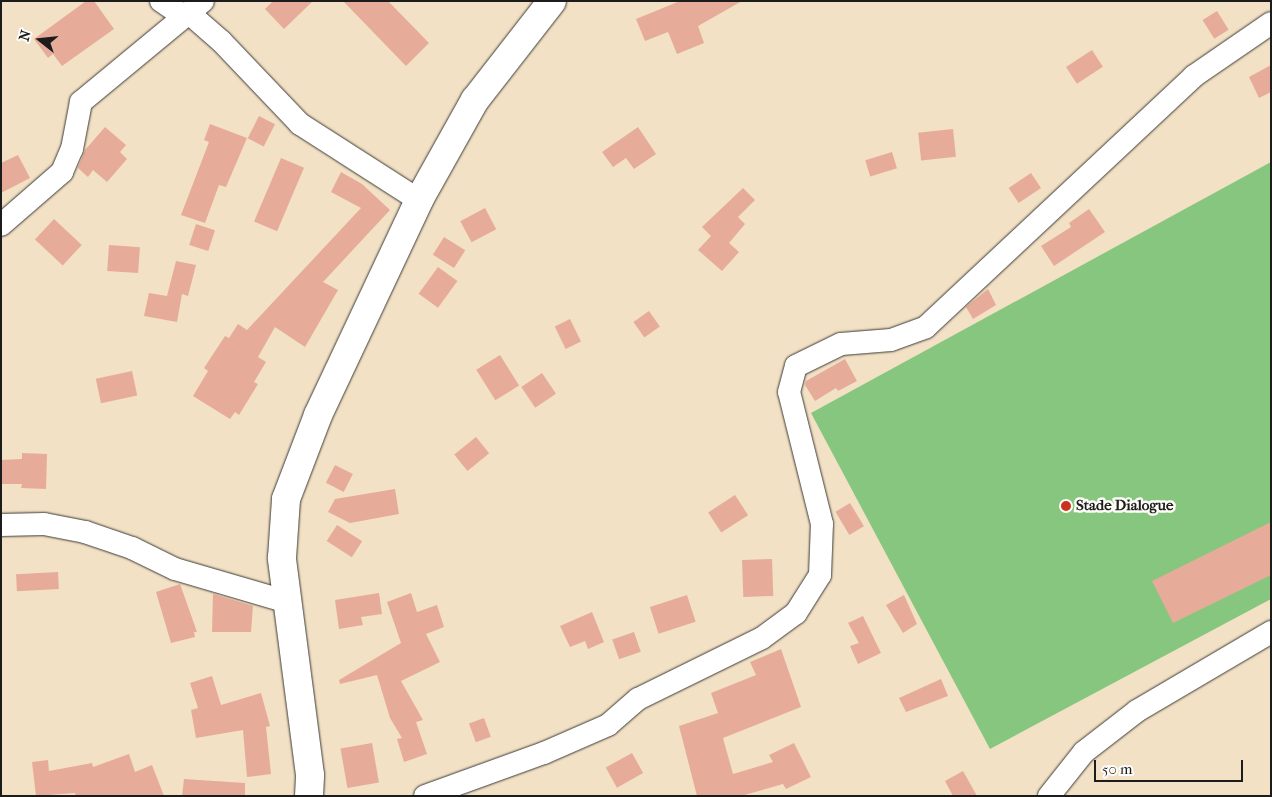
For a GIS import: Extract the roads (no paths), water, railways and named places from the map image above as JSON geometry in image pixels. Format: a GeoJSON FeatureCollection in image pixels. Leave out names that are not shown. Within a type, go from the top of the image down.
{"type":"FeatureCollection","features":[{"type":"Feature","properties":{"kind":"main road"},"geometry":{"type":"LineString","coordinates":[[309,796],[310,775],[282,558],[286,499],[318,415],[419,200],[475,100],[552,1]]}},
{"type":"Feature","properties":{"kind":"street"},"geometry":{"type":"LineString","coordinates":[[161,1],[179,13],[197,8]]}},
{"type":"Feature","properties":{"kind":"street"},"geometry":{"type":"LineString","coordinates":[[197,8],[221,41],[300,124],[419,200]]}},
{"type":"Feature","properties":{"kind":"street"},"geometry":{"type":"LineString","coordinates":[[1,224],[62,172],[72,149],[81,102],[197,8]]}},
{"type":"Feature","properties":{"kind":"street"},"geometry":{"type":"LineString","coordinates":[[425,796],[544,753],[608,725],[638,699],[762,638],[796,613],[820,575],[822,524],[789,392],[796,366],[841,344],[891,340],[926,327],[1188,82],[1271,23]]}},
{"type":"Feature","properties":{"kind":"street"},"geometry":{"type":"LineString","coordinates":[[1,525],[44,524],[85,532],[132,548],[176,569],[288,602]]}},
{"type":"Feature","properties":{"kind":"street"},"geometry":{"type":"LineString","coordinates":[[1049,796],[1084,752],[1137,711],[1271,632]]}},
{"type":"Feature","properties":{"kind":"place","name":"Stade Dialogue"},"geometry":{"type":"Point","coordinates":[1066,506]}}]}
